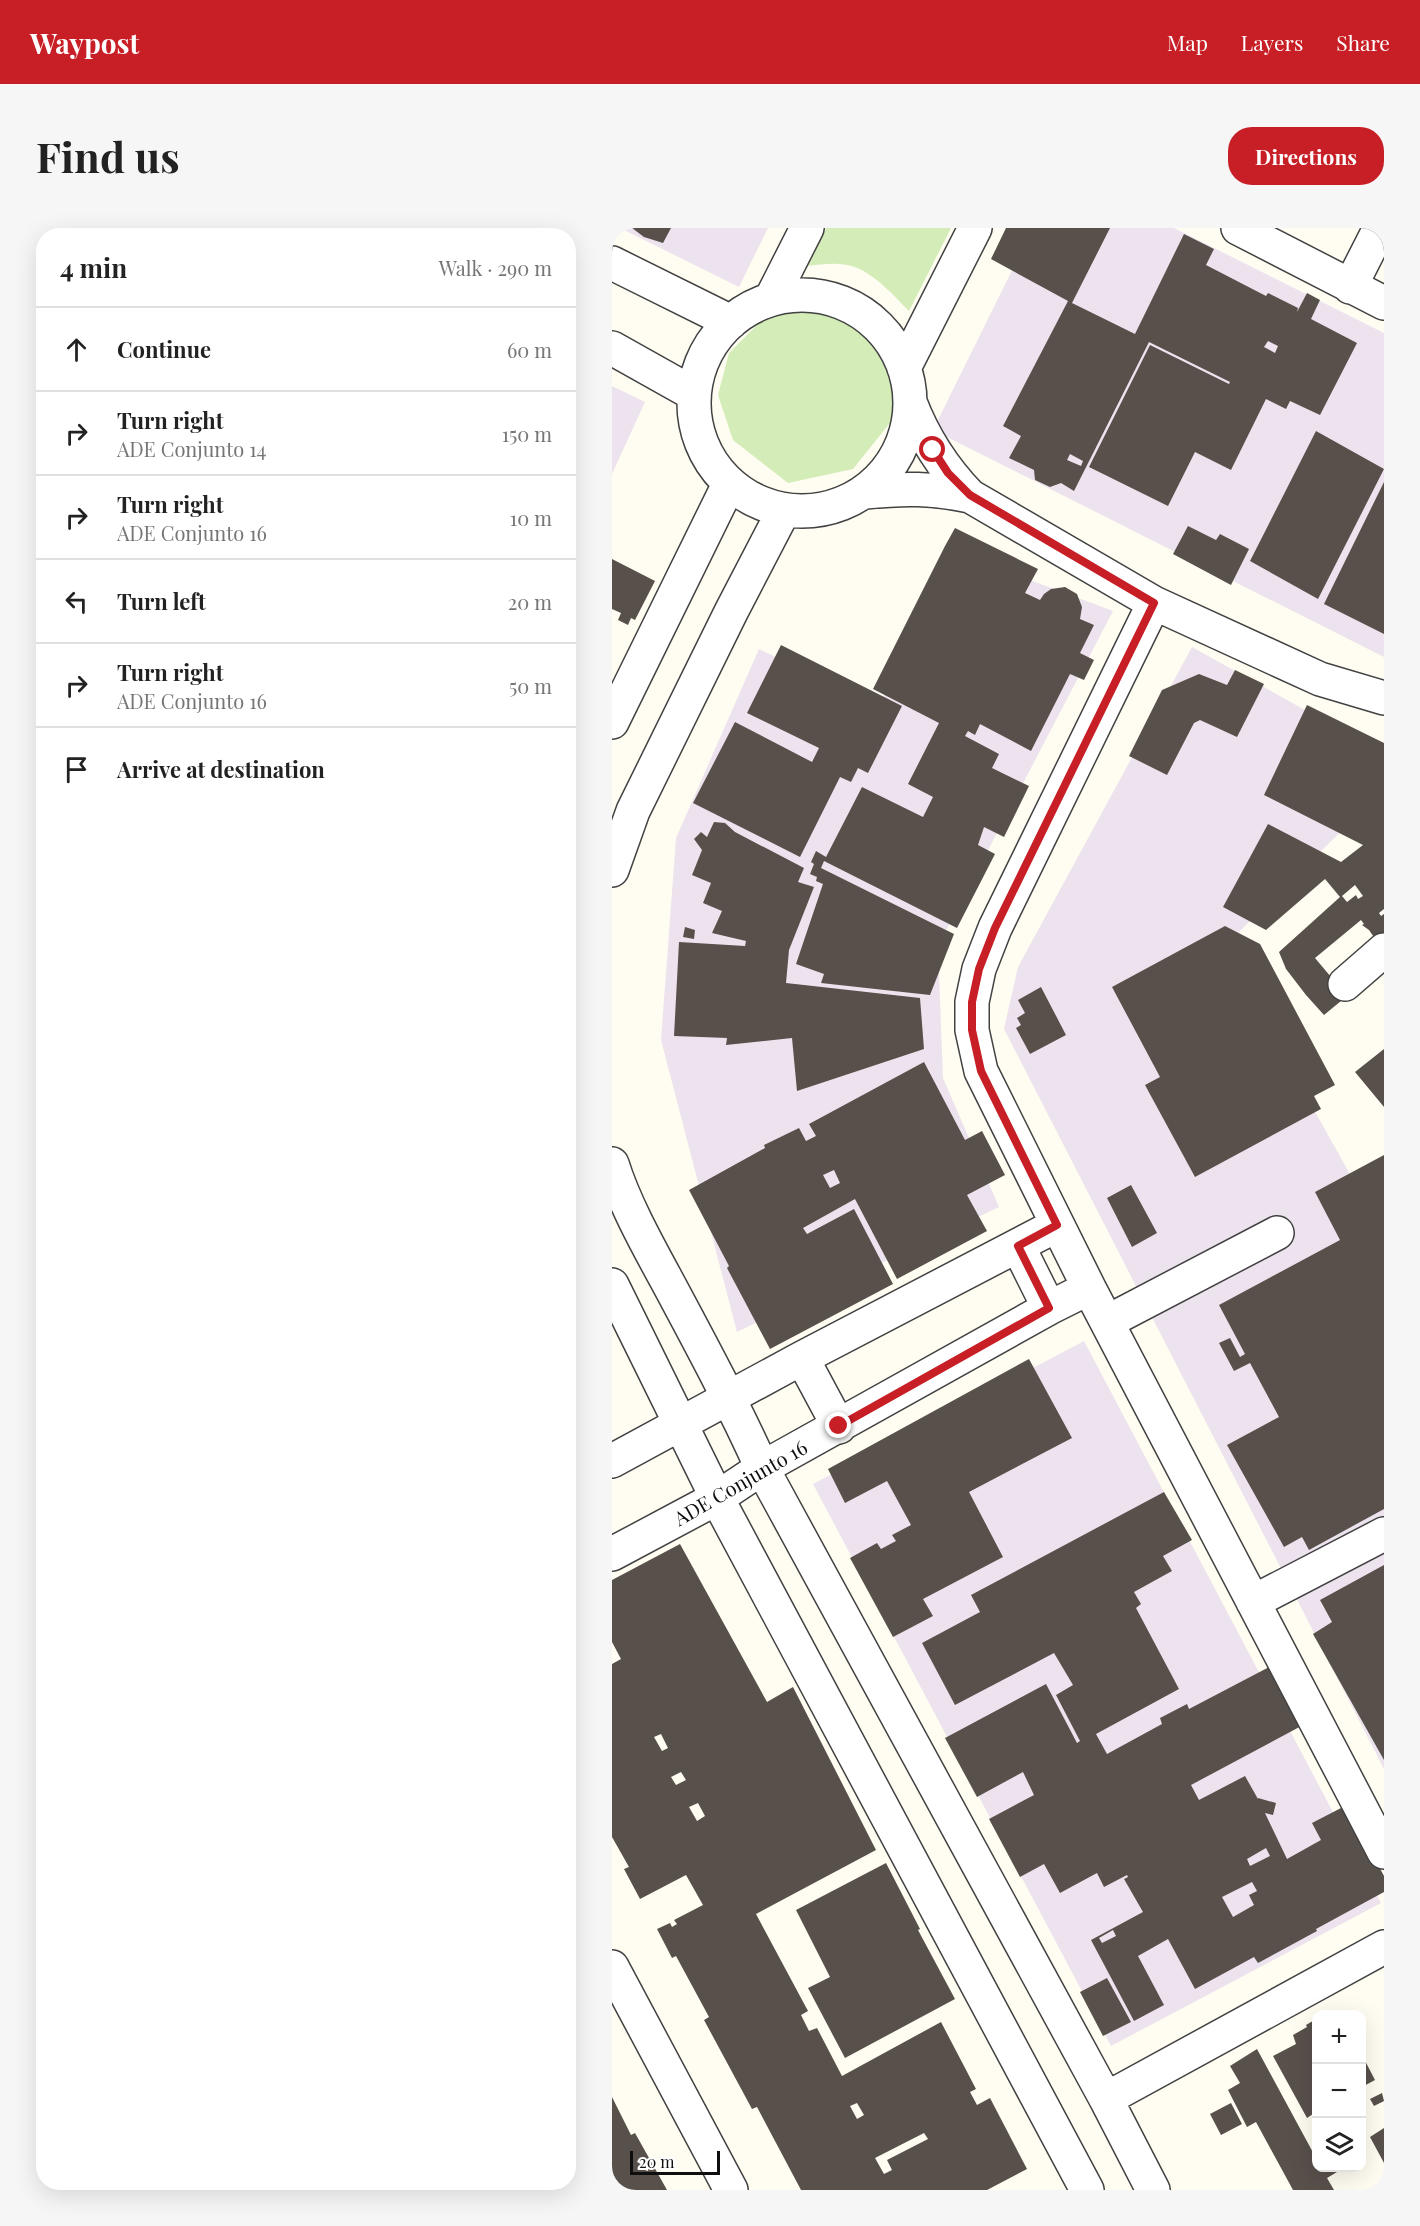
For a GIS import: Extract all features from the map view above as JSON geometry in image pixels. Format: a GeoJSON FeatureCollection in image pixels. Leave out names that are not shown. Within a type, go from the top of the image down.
{"type":"FeatureCollection","features":[{"type":"Feature","properties":{"kind":"street"},"geometry":{"type":"LineString","coordinates":[[771,299],[807,228]]}},
{"type":"Feature","properties":{"kind":"street"},"geometry":{"type":"LineString","coordinates":[[904,368],[975,228]]}},
{"type":"Feature","properties":{"kind":"street"},"geometry":{"type":"LineString","coordinates":[[1238,228],[1384,303]]}},
{"type":"Feature","properties":{"kind":"street"},"geometry":{"type":"LineString","coordinates":[[1350,287],[1380,228]]}},
{"type":"Feature","properties":{"kind":"street"},"geometry":{"type":"LineString","coordinates":[[612,262],[731,322]]}},
{"type":"Feature","properties":{"kind":"street"},"geometry":{"type":"LineString","coordinates":[[910,402],[905,437],[890,468],[865,492],[840,505],[812,512],[784,510],[754,501],[729,484],[709,458],[696,427],[694,394],[700,367],[712,342],[731,322],[750,308],[771,299],[804,294],[836,300],[865,315],[889,338],[904,368],[910,402],[920,428],[948,473],[970,495],[1154,603],[1320,679],[1384,698]]}},
{"type":"Feature","properties":{"kind":"street"},"geometry":{"type":"LineString","coordinates":[[612,348],[694,394]]}},
{"type":"Feature","properties":{"kind":"street"},"geometry":{"type":"LineString","coordinates":[[612,722],[729,484]]}},
{"type":"Feature","properties":{"kind":"street"},"geometry":{"type":"LineString","coordinates":[[865,492],[903,488],[933,489],[970,495]]}},
{"type":"Feature","properties":{"kind":"street"},"geometry":{"type":"LineString","coordinates":[[612,870],[633,811],[784,510]]}},
{"type":"Feature","properties":{"kind":"street"},"geometry":{"type":"LineString","coordinates":[[1154,603],[995,928],[979,969],[972,1002],[972,1030],[981,1071],[1057,1225],[1384,1852]]}},
{"type":"Feature","properties":{"kind":"street"},"geometry":{"type":"LineString","coordinates":[[1345,984],[1384,950]]}},
{"type":"Feature","properties":{"kind":"street"},"geometry":{"type":"LineString","coordinates":[[612,1164],[658,1263],[730,1398],[762,1468],[1106,2099],[1153,2190]]}},
{"type":"Feature","properties":{"kind":"street"},"geometry":{"type":"LineString","coordinates":[[612,1461],[802,1358],[1057,1225]]}},
{"type":"Feature","properties":{"kind":"street"},"geometry":{"type":"LineString","coordinates":[[1107,1322],[1276,1233]]}},
{"type":"Feature","properties":{"kind":"street"},"geometry":{"type":"LineString","coordinates":[[1018,1246],[1049,1308]]}},
{"type":"Feature","properties":{"kind":"street"},"geometry":{"type":"LineString","coordinates":[[612,1285],[717,1498],[1087,2190]]}},
{"type":"Feature","properties":{"kind":"street","name":"ADE Conjunto 16"},"geometry":{"type":"LineString","coordinates":[[612,1554],[717,1498],[762,1468],[1089,1288]]}},
{"type":"Feature","properties":{"kind":"street"},"geometry":{"type":"LineString","coordinates":[[802,1358],[839,1426]]}},
{"type":"Feature","properties":{"kind":"street"},"geometry":{"type":"LineString","coordinates":[[1253,1602],[1384,1534]]}},
{"type":"Feature","properties":{"kind":"street"},"geometry":{"type":"LineString","coordinates":[[1106,2099],[1384,1947]]}},
{"type":"Feature","properties":{"kind":"street"},"geometry":{"type":"LineString","coordinates":[[612,1967],[731,2190]]}},
{"type":"Feature","properties":{"kind":"shaded area"},"geometry":{"type":"Polygon","coordinates":[[[620,228],[768,228],[739,287],[620,228]]]}},
{"type":"Feature","properties":{"kind":"shaded area"},"geometry":{"type":"Polygon","coordinates":[[[1033,228],[1174,228],[1384,333],[1384,657],[933,430],[1033,228]]]}},
{"type":"Feature","properties":{"kind":"shaded area"},"geometry":{"type":"Polygon","coordinates":[[[612,386],[645,402],[612,474],[612,386]]]}},
{"type":"Feature","properties":{"kind":"shaded area"},"geometry":{"type":"Polygon","coordinates":[[[952,551],[1113,611],[938,946],[943,1078],[999,1207],[737,1332],[661,1040],[676,838],[759,649],[879,707],[952,551]]]}},
{"type":"Feature","properties":{"kind":"shaded area"},"geometry":{"type":"Polygon","coordinates":[[[1192,647],[1384,754],[1384,789],[1227,944],[1238,974],[1384,1235],[1384,1769],[1004,1029],[1018,967],[1192,647]]]}},
{"type":"Feature","properties":{"kind":"shaded area"},"geometry":{"type":"Polygon","coordinates":[[[1084,1341],[1381,1903],[1111,2046],[813,1484],[1084,1341]]]}},
{"type":"Feature","properties":{"kind":"green space"},"geometry":{"type":"Polygon","coordinates":[[[826,228],[951,228],[909,311],[877,280],[855,267],[838,264],[808,266],[826,228]]]}},
{"type":"Feature","properties":{"kind":"green space"},"geometry":{"type":"Polygon","coordinates":[[[818,310],[852,326],[878,348],[893,376],[893,419],[853,469],[788,483],[733,440],[718,395],[729,353],[768,314],[818,310]]]}},
{"type":"Feature","properties":{"kind":"building"},"geometry":{"type":"Polygon","coordinates":[[[632,228],[671,228],[663,243],[644,237],[632,228]]]}},
{"type":"Feature","properties":{"kind":"building"},"geometry":{"type":"Polygon","coordinates":[[[1006,228],[1110,228],[1072,303],[1135,334],[1184,234],[1214,249],[1206,265],[1266,296],[1268,293],[1298,308],[1297,312],[1307,293],[1320,300],[1311,319],[1357,343],[1320,415],[1290,401],[1286,409],[1266,399],[1231,470],[1195,452],[1168,506],[1089,467],[1150,345],[1229,384],[1230,382],[1149,342],[1074,491],[1061,483],[1050,487],[1035,480],[1034,470],[1009,458],[1021,436],[1003,426],[1068,301],[991,259],[1006,228]],[[1268,341],[1264,347],[1275,353],[1278,346],[1268,341]],[[1070,454],[1067,460],[1081,466],[1083,461],[1070,454]]]}},
{"type":"Feature","properties":{"kind":"building"},"geometry":{"type":"Polygon","coordinates":[[[1316,431],[1384,469],[1318,599],[1250,561],[1316,431]]]}},
{"type":"Feature","properties":{"kind":"building"},"geometry":{"type":"Polygon","coordinates":[[[1384,482],[1384,634],[1324,604],[1384,482]]]}},
{"type":"Feature","properties":{"kind":"building"},"geometry":{"type":"Polygon","coordinates":[[[1188,526],[1216,540],[1220,534],[1249,549],[1231,585],[1173,554],[1188,526]]]}},
{"type":"Feature","properties":{"kind":"building"},"geometry":{"type":"Polygon","coordinates":[[[955,528],[1038,569],[1025,593],[1040,600],[1051,589],[1065,587],[1077,594],[1082,607],[1080,619],[1094,625],[1080,653],[1094,660],[1084,680],[1070,674],[1031,751],[980,724],[975,735],[968,731],[965,736],[999,754],[992,768],[1029,786],[1004,837],[984,827],[978,845],[995,854],[957,928],[824,861],[821,868],[954,934],[930,995],[821,983],[824,974],[796,964],[823,884],[816,881],[817,877],[810,874],[814,864],[811,862],[816,851],[826,857],[862,787],[923,817],[933,797],[908,784],[939,723],[873,689],[955,528]]]}},
{"type":"Feature","properties":{"kind":"building"},"geometry":{"type":"Polygon","coordinates":[[[612,559],[655,581],[635,620],[631,618],[628,625],[618,620],[621,613],[612,609],[612,559]]]}},
{"type":"Feature","properties":{"kind":"building"},"geometry":{"type":"Polygon","coordinates":[[[781,645],[902,706],[868,773],[858,768],[851,782],[840,777],[800,857],[693,803],[735,722],[812,762],[819,748],[747,713],[781,645]]]}},
{"type":"Feature","properties":{"kind":"building"},"geometry":{"type":"Polygon","coordinates":[[[1235,670],[1264,684],[1237,737],[1200,720],[1194,723],[1167,775],[1129,756],[1162,690],[1199,674],[1227,685],[1235,670]]]}},
{"type":"Feature","properties":{"kind":"building"},"geometry":{"type":"Polygon","coordinates":[[[1307,705],[1384,743],[1384,909],[1379,913],[1381,916],[1384,914],[1384,939],[1378,943],[1369,930],[1362,925],[1364,924],[1361,920],[1315,958],[1347,996],[1324,1015],[1286,969],[1279,952],[1340,897],[1325,879],[1266,930],[1223,907],[1268,824],[1341,862],[1363,845],[1264,795],[1307,705]],[[1355,885],[1342,896],[1347,902],[1356,895],[1358,899],[1363,896],[1355,885]]]}},
{"type":"Feature","properties":{"kind":"building"},"geometry":{"type":"Polygon","coordinates":[[[714,822],[725,823],[735,832],[804,868],[798,882],[814,887],[789,950],[786,983],[920,998],[924,1049],[797,1091],[792,1038],[726,1045],[727,1038],[674,1036],[679,942],[745,946],[746,941],[712,933],[722,911],[703,903],[711,883],[692,875],[702,850],[694,839],[701,832],[707,837],[714,822]]]}},
{"type":"Feature","properties":{"kind":"building"},"geometry":{"type":"Polygon","coordinates":[[[1225,926],[1260,944],[1335,1085],[1314,1096],[1321,1109],[1195,1177],[1145,1085],[1160,1077],[1112,987],[1225,926]]]}},
{"type":"Feature","properties":{"kind":"building"},"geometry":{"type":"Polygon","coordinates":[[[685,927],[695,930],[694,939],[683,937],[685,927]]]}},
{"type":"Feature","properties":{"kind":"building"},"geometry":{"type":"Polygon","coordinates":[[[1041,987],[1066,1035],[1030,1054],[1016,1028],[1021,1025],[1017,1018],[1025,1013],[1018,1000],[1041,987]]]}},
{"type":"Feature","properties":{"kind":"building"},"geometry":{"type":"Polygon","coordinates":[[[1384,1049],[1384,1107],[1355,1072],[1384,1049]]]}},
{"type":"Feature","properties":{"kind":"building"},"geometry":{"type":"Polygon","coordinates":[[[924,1062],[965,1140],[982,1131],[1005,1175],[967,1195],[987,1231],[897,1279],[855,1199],[803,1228],[807,1234],[854,1209],[893,1284],[770,1349],[689,1190],[765,1148],[764,1145],[799,1128],[806,1141],[816,1136],[809,1124],[924,1062]],[[834,1170],[823,1175],[830,1188],[840,1183],[834,1170]]]}},
{"type":"Feature","properties":{"kind":"building"},"geometry":{"type":"Polygon","coordinates":[[[1384,1155],[1384,1509],[1309,1550],[1302,1537],[1284,1547],[1227,1445],[1279,1417],[1250,1363],[1234,1371],[1219,1343],[1230,1338],[1240,1357],[1245,1354],[1219,1305],[1340,1240],[1315,1192],[1384,1155]]]}},
{"type":"Feature","properties":{"kind":"building"},"geometry":{"type":"Polygon","coordinates":[[[1131,1185],[1157,1233],[1132,1247],[1107,1198],[1131,1185]]]}},
{"type":"Feature","properties":{"kind":"building"},"geometry":{"type":"Polygon","coordinates":[[[1029,1359],[1072,1438],[969,1492],[1003,1557],[923,1599],[933,1616],[893,1637],[850,1558],[877,1543],[881,1549],[896,1541],[892,1535],[911,1525],[887,1481],[845,1503],[828,1469],[1029,1359]]]}},
{"type":"Feature","properties":{"kind":"building"},"geometry":{"type":"Polygon","coordinates":[[[1164,1492],[1192,1540],[1163,1556],[1172,1571],[1134,1592],[1141,1604],[1136,1608],[1179,1689],[1096,1734],[1107,1754],[1162,1724],[1160,1718],[1187,1704],[1189,1709],[1273,1665],[1305,1724],[1191,1785],[1199,1800],[1245,1776],[1258,1799],[1276,1803],[1273,1815],[1265,1813],[1287,1859],[1321,1840],[1312,1823],[1343,1807],[1351,1825],[1355,1822],[1384,1876],[1384,1892],[1258,1963],[1254,1957],[1195,1989],[1168,1939],[1138,1956],[1164,2005],[1134,2021],[1091,1940],[1143,1912],[1124,1879],[1128,1877],[1127,1875],[1104,1887],[1097,1873],[1060,1893],[1044,1864],[1020,1877],[989,1819],[1034,1795],[1023,1772],[977,1797],[945,1738],[1046,1684],[1077,1743],[1080,1741],[1056,1695],[1073,1685],[1054,1653],[955,1705],[922,1643],[980,1612],[971,1595],[1164,1492]],[[1266,1848],[1247,1859],[1250,1866],[1270,1856],[1266,1848]],[[1252,1882],[1222,1897],[1233,1917],[1254,1905],[1249,1895],[1257,1891],[1252,1882]],[[1113,1930],[1099,1938],[1102,1943],[1116,1936],[1113,1930]]]}},
{"type":"Feature","properties":{"kind":"building"},"geometry":{"type":"Polygon","coordinates":[[[680,1544],[767,1702],[793,1687],[876,1850],[756,1914],[808,2011],[801,2015],[809,2031],[817,2028],[842,2076],[941,2022],[976,2089],[970,2092],[977,2105],[990,2098],[1027,2169],[987,2190],[801,2190],[757,2107],[752,2109],[704,2020],[709,2017],[676,1956],[672,1958],[657,1929],[670,1923],[672,1927],[677,1924],[674,1920],[703,1905],[686,1875],[640,1899],[624,1869],[629,1867],[612,1837],[612,1664],[621,1659],[612,1642],[612,1580],[680,1544]],[[661,1734],[654,1737],[662,1751],[668,1748],[661,1734]],[[681,1772],[671,1777],[676,1785],[686,1780],[681,1772]],[[698,1803],[689,1807],[697,1821],[705,1816],[698,1803]],[[857,2103],[850,2106],[857,2119],[864,2115],[857,2103]],[[924,2133],[875,2158],[884,2174],[892,2170],[887,2160],[928,2139],[924,2133]]]}},
{"type":"Feature","properties":{"kind":"building"},"geometry":{"type":"Polygon","coordinates":[[[1384,1565],[1384,1760],[1313,1634],[1332,1622],[1320,1600],[1384,1565]]]}},
{"type":"Feature","properties":{"kind":"building"},"geometry":{"type":"Polygon","coordinates":[[[886,1863],[955,1999],[845,2058],[808,1988],[830,1977],[796,1910],[886,1863]]]}},
{"type":"Feature","properties":{"kind":"building"},"geometry":{"type":"Polygon","coordinates":[[[1107,1978],[1131,2022],[1103,2036],[1080,1992],[1107,1978]]]}},
{"type":"Feature","properties":{"kind":"building"},"geometry":{"type":"Polygon","coordinates":[[[1312,2021],[1312,2115],[1307,2118],[1273,2056],[1296,2044],[1293,2035],[1307,2027],[1306,2025],[1312,2021]]]}},
{"type":"Feature","properties":{"kind":"building"},"geometry":{"type":"Polygon","coordinates":[[[1257,2049],[1312,2151],[1312,2172],[1337,2172],[1327,2178],[1334,2190],[1293,2190],[1256,2122],[1247,2127],[1228,2090],[1240,2083],[1230,2066],[1257,2049]]]}},
{"type":"Feature","properties":{"kind":"building"},"geometry":{"type":"Polygon","coordinates":[[[1366,2063],[1375,2080],[1366,2085],[1366,2063]]]}},
{"type":"Feature","properties":{"kind":"building"},"geometry":{"type":"Polygon","coordinates":[[[1382,2093],[1384,2101],[1374,2106],[1370,2099],[1382,2093]]]}},
{"type":"Feature","properties":{"kind":"building"},"geometry":{"type":"Polygon","coordinates":[[[612,2097],[631,2135],[635,2133],[667,2190],[612,2190],[612,2097]]]}},
{"type":"Feature","properties":{"kind":"building"},"geometry":{"type":"Polygon","coordinates":[[[1231,2103],[1242,2124],[1221,2135],[1210,2114],[1231,2103]]]}},
{"type":"Feature","properties":{"kind":"building"},"geometry":{"type":"Polygon","coordinates":[[[1384,2128],[1384,2163],[1370,2137],[1384,2128]]]}},
{"type":"Feature","properties":{"kind":"route"},"geometry":{"type":"LineString","coordinates":[[839,1426],[1049,1308],[1018,1246],[1057,1225],[981,1071],[972,1030],[972,1002],[979,969],[995,928],[1154,603],[970,495],[948,473],[933,450]]}}]}
